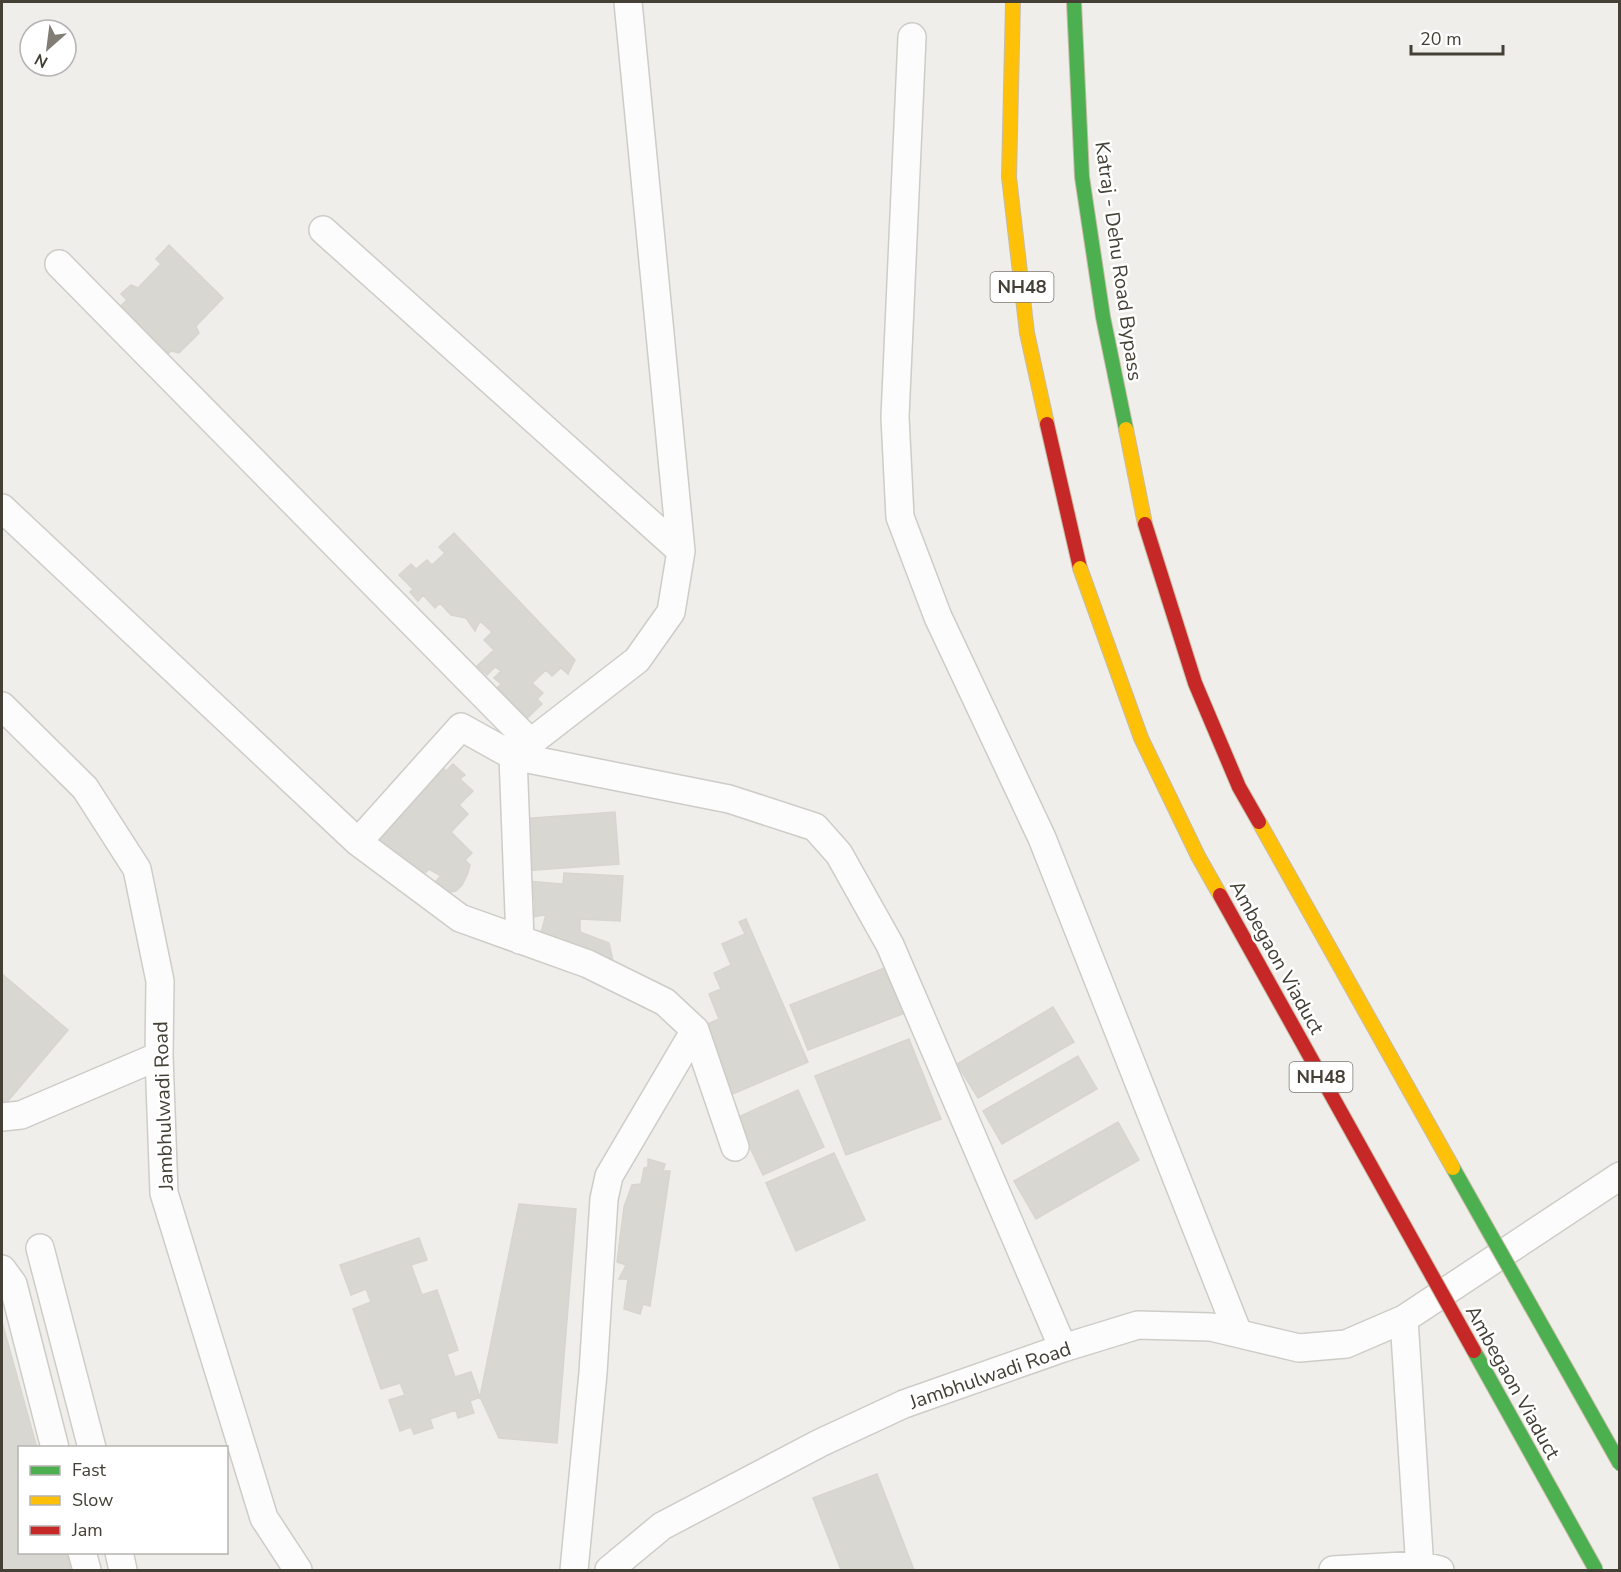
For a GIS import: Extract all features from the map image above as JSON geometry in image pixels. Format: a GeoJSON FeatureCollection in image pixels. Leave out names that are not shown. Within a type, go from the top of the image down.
{"type":"FeatureCollection","features":[{"type":"Feature","properties":{"kind":"highway","name":"Ambegaon Viaduct"},"geometry":{"type":"LineString","coordinates":[[1013,2],[1009,177],[1027,333],[1080,568],[1141,738],[1198,856],[1596,1570]]}},
{"type":"Feature","properties":{"kind":"highway","name":"Katraj - Dehu Road Bypass"},"geometry":{"type":"LineString","coordinates":[[1074,2],[1082,177],[1103,317],[1145,524],[1195,683],[1239,788],[1620,1464]]}},
{"type":"Feature","properties":{"kind":"street"},"geometry":{"type":"LineString","coordinates":[[521,749],[637,660],[671,612],[681,551],[628,2]]}},
{"type":"Feature","properties":{"kind":"street"},"geometry":{"type":"LineString","coordinates":[[912,37],[895,417],[900,517],[938,617],[1042,838],[1238,1333]]}},
{"type":"Feature","properties":{"kind":"street"},"geometry":{"type":"LineString","coordinates":[[323,230],[681,551]]}},
{"type":"Feature","properties":{"kind":"street"},"geometry":{"type":"LineString","coordinates":[[59,264],[521,749],[520,940]]}},
{"type":"Feature","properties":{"kind":"street"},"geometry":{"type":"LineString","coordinates":[[2,508],[358,842],[460,918],[588,964],[665,1002],[695,1030],[735,1147]]}},
{"type":"Feature","properties":{"kind":"street","name":"Jambhulwadi Road"},"geometry":{"type":"LineString","coordinates":[[2,706],[85,788],[137,869],[160,981],[159,1056],[164,1193],[264,1518],[298,1570]]}},
{"type":"Feature","properties":{"kind":"street"},"geometry":{"type":"LineString","coordinates":[[358,842],[462,727],[521,749],[729,799],[815,827],[839,854],[890,945],[1063,1348]]}},
{"type":"Feature","properties":{"kind":"street"},"geometry":{"type":"LineString","coordinates":[[574,1570],[593,1373],[604,1199],[609,1176],[695,1030]]}},
{"type":"Feature","properties":{"kind":"street"},"geometry":{"type":"LineString","coordinates":[[2,1117],[21,1115],[159,1056]]}},
{"type":"Feature","properties":{"kind":"street","name":"Jambhulwadi Road"},"geometry":{"type":"LineString","coordinates":[[609,1570],[662,1526],[820,1443],[904,1404],[1063,1348],[1138,1325],[1210,1326],[1299,1348],[1346,1344],[1404,1319],[1620,1176]]}},
{"type":"Feature","properties":{"kind":"street"},"geometry":{"type":"LineString","coordinates":[[40,1248],[91,1446]]}},
{"type":"Feature","properties":{"kind":"street"},"geometry":{"type":"LineString","coordinates":[[2,1269],[13,1284],[54,1446]]}},
{"type":"Feature","properties":{"kind":"street"},"geometry":{"type":"LineString","coordinates":[[1333,1570],[1426,1569],[1404,1319]]}},
{"type":"Feature","properties":{"kind":"street"},"geometry":{"type":"LineString","coordinates":[[25,1331],[59,1321]]}},
{"type":"Feature","properties":{"kind":"street"},"geometry":{"type":"LineString","coordinates":[[83,1554],[87,1570]]}},
{"type":"Feature","properties":{"kind":"street"},"geometry":{"type":"LineString","coordinates":[[119,1554],[123,1570]]}},
{"type":"Feature","properties":{"kind":"building"},"geometry":{"type":"Polygon","coordinates":[[[169,245],[223,298],[196,326],[199,333],[179,353],[171,351],[161,360],[115,311],[127,300],[121,294],[131,285],[138,288],[161,264],[156,259],[169,245]]]}},
{"type":"Feature","properties":{"kind":"building"},"geometry":{"type":"Polygon","coordinates":[[[454,533],[575,660],[568,674],[561,668],[552,676],[546,670],[532,683],[543,693],[537,699],[542,704],[523,722],[492,693],[501,684],[494,678],[501,671],[495,667],[487,675],[477,666],[494,650],[484,640],[492,632],[480,621],[475,631],[466,618],[451,615],[440,603],[435,608],[423,595],[418,601],[410,592],[413,589],[399,575],[411,564],[416,569],[427,560],[432,565],[445,553],[439,547],[454,533]]]}},
{"type":"Feature","properties":{"kind":"building"},"geometry":{"type":"Polygon","coordinates":[[[436,760],[446,771],[453,764],[465,775],[460,779],[473,791],[459,805],[468,814],[451,832],[472,853],[465,860],[470,865],[462,885],[456,891],[445,893],[435,882],[441,876],[429,869],[422,876],[400,854],[397,857],[377,837],[435,777],[427,769],[436,760]]]}},
{"type":"Feature","properties":{"kind":"building"},"geometry":{"type":"Polygon","coordinates":[[[615,812],[619,864],[523,871],[519,819],[615,812]]]}},
{"type":"Feature","properties":{"kind":"building"},"geometry":{"type":"Polygon","coordinates":[[[564,873],[623,876],[620,921],[580,919],[580,932],[609,943],[614,965],[552,948],[555,937],[541,933],[546,914],[534,917],[535,899],[525,899],[527,881],[563,884],[564,873]]]}},
{"type":"Feature","properties":{"kind":"building"},"geometry":{"type":"Polygon","coordinates":[[[746,919],[808,1062],[730,1095],[701,1027],[719,1019],[709,994],[721,989],[714,973],[731,965],[722,944],[745,934],[739,922],[746,919]]]}},
{"type":"Feature","properties":{"kind":"building"},"geometry":{"type":"Polygon","coordinates":[[[887,967],[905,1013],[808,1050],[790,1005],[887,967]]]}},
{"type":"Feature","properties":{"kind":"building"},"geometry":{"type":"Polygon","coordinates":[[[2,974],[68,1030],[2,1108],[2,974]]]}},
{"type":"Feature","properties":{"kind":"building"},"geometry":{"type":"Polygon","coordinates":[[[1053,1007],[1074,1042],[978,1098],[957,1064],[1053,1007]]]}},
{"type":"Feature","properties":{"kind":"building"},"geometry":{"type":"Polygon","coordinates":[[[909,1039],[941,1119],[846,1155],[815,1076],[909,1039]]]}},
{"type":"Feature","properties":{"kind":"building"},"geometry":{"type":"Polygon","coordinates":[[[1078,1056],[1097,1089],[1002,1144],[983,1111],[1078,1056]]]}},
{"type":"Feature","properties":{"kind":"building"},"geometry":{"type":"Polygon","coordinates":[[[798,1090],[824,1147],[763,1175],[736,1118],[798,1090]]]}},
{"type":"Feature","properties":{"kind":"building"},"geometry":{"type":"Polygon","coordinates":[[[1118,1122],[1139,1160],[1036,1219],[1014,1181],[1118,1122]]]}},
{"type":"Feature","properties":{"kind":"building"},"geometry":{"type":"Polygon","coordinates":[[[834,1153],[865,1220],[796,1251],[766,1183],[834,1153]]]}},
{"type":"Feature","properties":{"kind":"building"},"geometry":{"type":"Polygon","coordinates":[[[648,1159],[665,1164],[663,1171],[670,1171],[650,1306],[643,1304],[640,1314],[624,1309],[628,1279],[619,1279],[626,1265],[617,1262],[624,1207],[632,1185],[641,1184],[644,1168],[648,1167],[648,1159]]]}},
{"type":"Feature","properties":{"kind":"building"},"geometry":{"type":"Polygon","coordinates":[[[519,1204],[576,1209],[557,1443],[499,1438],[480,1397],[519,1204]]]}},
{"type":"Feature","properties":{"kind":"building"},"geometry":{"type":"Polygon","coordinates":[[[419,1238],[427,1260],[411,1265],[422,1295],[437,1290],[458,1350],[447,1354],[455,1377],[471,1372],[480,1397],[470,1401],[474,1413],[458,1418],[456,1410],[430,1419],[433,1428],[414,1434],[411,1427],[400,1431],[389,1400],[405,1395],[400,1383],[381,1389],[353,1309],[371,1302],[366,1289],[351,1295],[340,1265],[419,1238]]]}},
{"type":"Feature","properties":{"kind":"building"},"geometry":{"type":"Polygon","coordinates":[[[2,1322],[36,1446],[18,1446],[18,1554],[67,1554],[71,1570],[2,1570],[2,1322]]]}},
{"type":"Feature","properties":{"kind":"building"},"geometry":{"type":"Polygon","coordinates":[[[877,1474],[914,1570],[841,1570],[813,1498],[877,1474]]]}},
{"type":"Feature","properties":{"kind":"traffic: fast"},"geometry":{"type":"LineString","coordinates":[[1074,2],[1082,177],[1103,317],[1126,429]]}},
{"type":"Feature","properties":{"kind":"traffic: fast"},"geometry":{"type":"LineString","coordinates":[[1453,1168],[1620,1464]]}},
{"type":"Feature","properties":{"kind":"traffic: fast"},"geometry":{"type":"LineString","coordinates":[[1474,1351],[1596,1570]]}},
{"type":"Feature","properties":{"kind":"traffic: slow"},"geometry":{"type":"LineString","coordinates":[[1013,2],[1009,177],[1027,333],[1047,424]]}},
{"type":"Feature","properties":{"kind":"traffic: slow"},"geometry":{"type":"LineString","coordinates":[[1126,429],[1145,524]]}},
{"type":"Feature","properties":{"kind":"traffic: slow"},"geometry":{"type":"LineString","coordinates":[[1080,568],[1141,738],[1198,856],[1220,895]]}},
{"type":"Feature","properties":{"kind":"traffic: slow"},"geometry":{"type":"LineString","coordinates":[[1259,822],[1453,1168]]}},
{"type":"Feature","properties":{"kind":"traffic: jam"},"geometry":{"type":"LineString","coordinates":[[1047,424],[1080,568]]}},
{"type":"Feature","properties":{"kind":"traffic: jam"},"geometry":{"type":"LineString","coordinates":[[1145,524],[1195,683],[1239,787],[1259,822]]}},
{"type":"Feature","properties":{"kind":"traffic: jam"},"geometry":{"type":"LineString","coordinates":[[1220,895],[1474,1351]]}}]}
